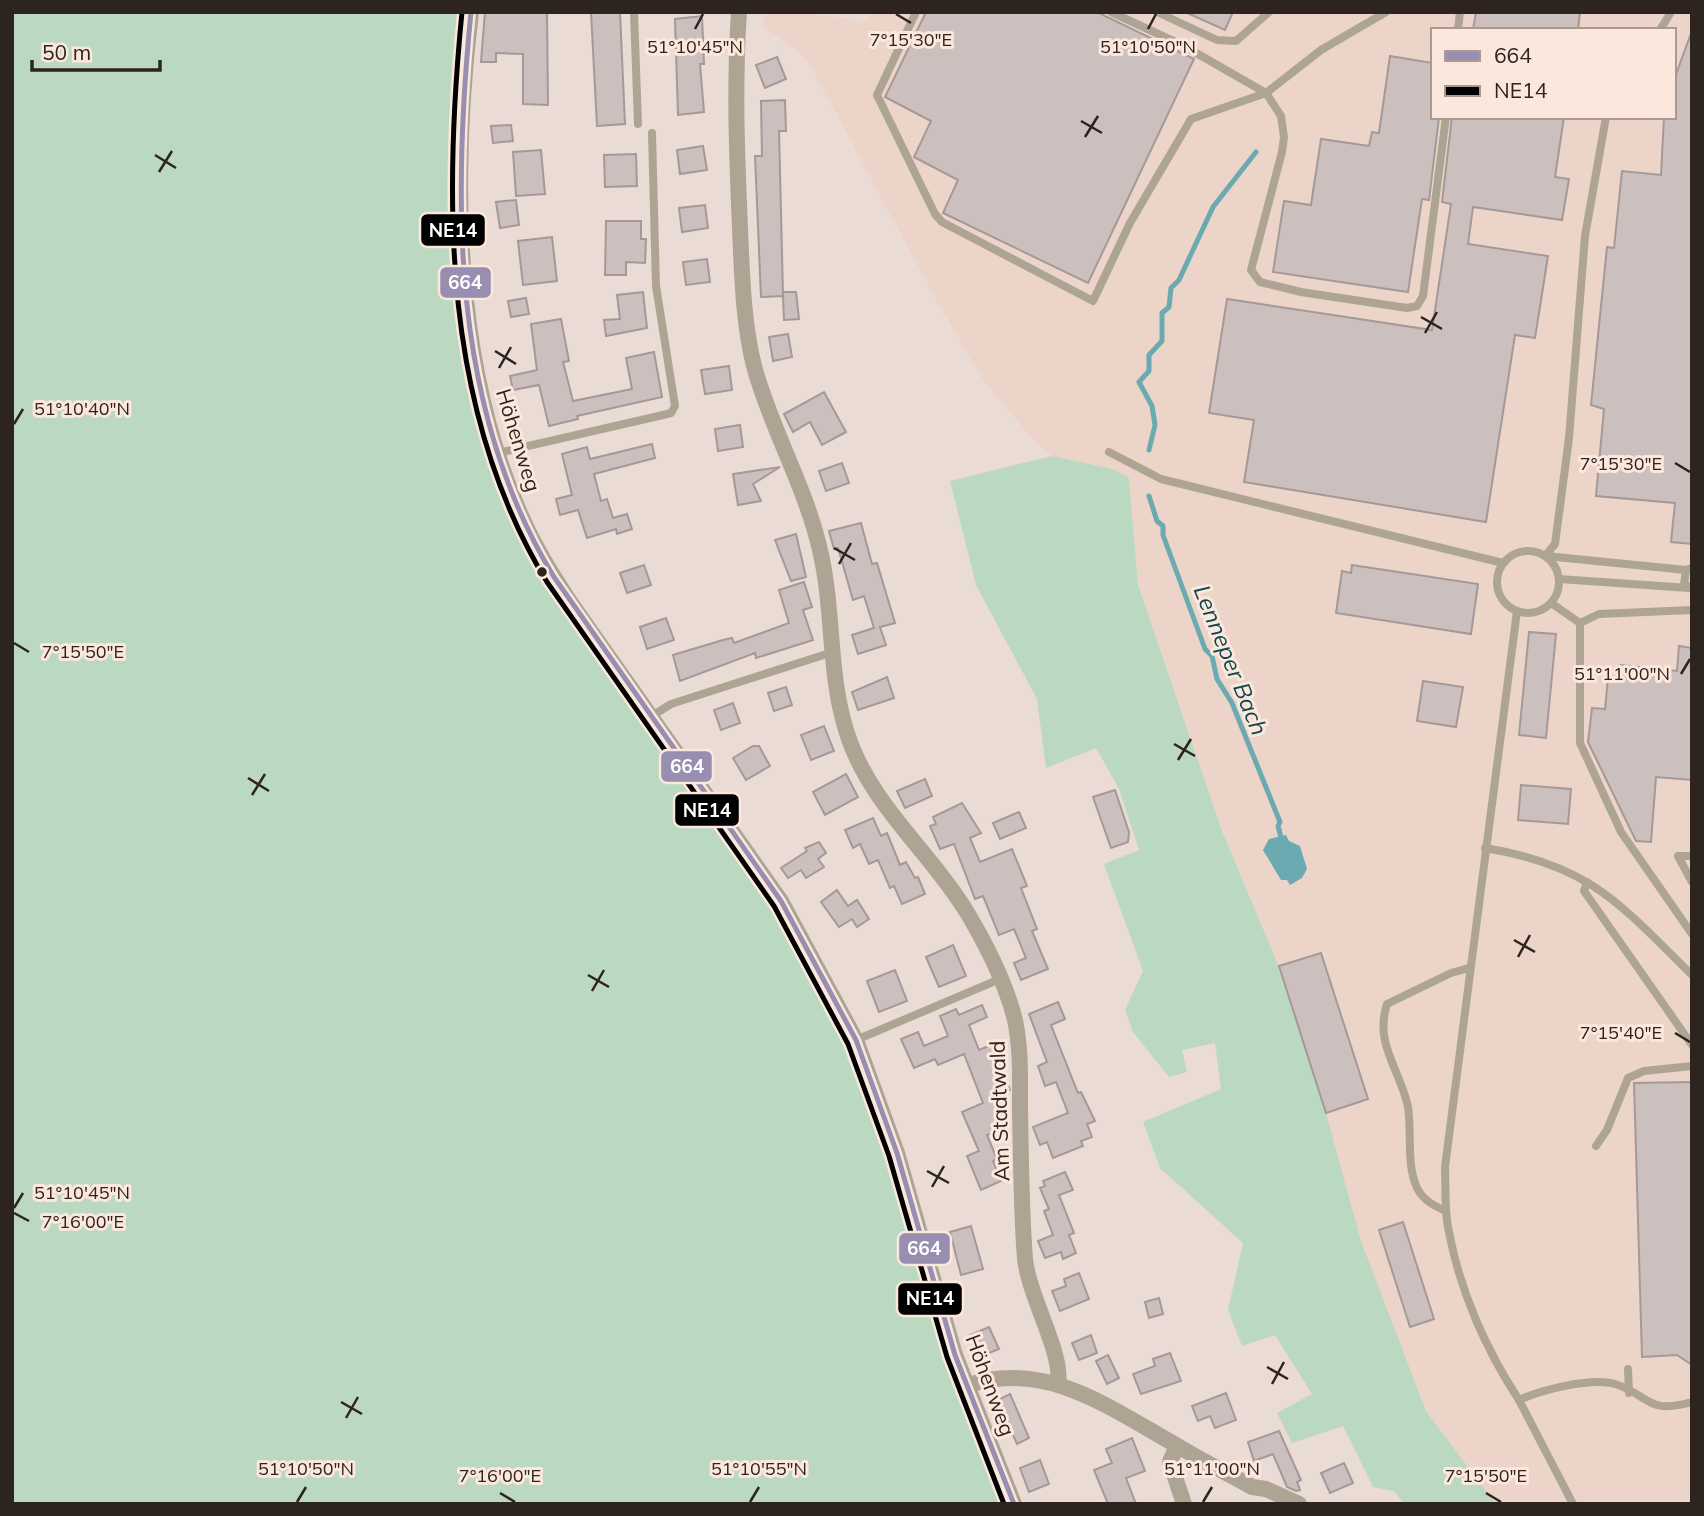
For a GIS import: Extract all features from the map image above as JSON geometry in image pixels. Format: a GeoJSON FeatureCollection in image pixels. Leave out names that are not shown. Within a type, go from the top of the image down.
{"type":"FeatureCollection","features":[{"type":"Feature","properties":{"kind":"street","name":"Höhenweg"},"geometry":{"type":"LineString","coordinates":[[471,12],[463,67],[459,160],[463,240],[477,368],[498,453],[520,514],[547,567],[781,901],[856,1040],[897,1153],[967,1386],[1014,1504]]}},
{"type":"Feature","properties":{"kind":"street","name":"Am Stadtwald"},"geometry":{"type":"LineString","coordinates":[[739,12],[735,85],[746,312],[760,386],[796,471],[819,545],[841,712],[864,773],[885,807],[945,877],[982,939],[1015,1020],[1020,1055],[1025,1260],[1035,1306],[1060,1370],[1058,1383]]}},
{"type":"Feature","properties":{"kind":"street"},"geometry":{"type":"LineString","coordinates":[[967,1386],[1009,1378],[1058,1383],[1087,1395],[1252,1487],[1299,1504]]}},
{"type":"Feature","properties":{"kind":"street"},"geometry":{"type":"LineString","coordinates":[[1177,1446],[1170,1462],[1184,1504]]}},
{"type":"Feature","properties":{"kind":"lane"},"geometry":{"type":"LineString","coordinates":[[634,12],[638,124]]}},
{"type":"Feature","properties":{"kind":"lane"},"geometry":{"type":"LineString","coordinates":[[916,12],[877,95],[935,214],[943,222],[1093,301],[1130,223],[1191,119],[1266,93],[1321,50],[1386,12]]}},
{"type":"Feature","properties":{"kind":"lane"},"geometry":{"type":"LineString","coordinates":[[1111,12],[1184,46],[1266,93],[1281,116],[1284,137],[1251,270],[1254,278],[1260,282],[1301,292],[1407,308],[1417,306],[1423,296],[1446,119]]}},
{"type":"Feature","properties":{"kind":"lane"},"geometry":{"type":"LineString","coordinates":[[1157,12],[1217,40],[1236,41],[1269,12]]}},
{"type":"Feature","properties":{"kind":"lane"},"geometry":{"type":"LineString","coordinates":[[1661,28],[1671,12]]}},
{"type":"Feature","properties":{"kind":"lane"},"geometry":{"type":"LineString","coordinates":[[1545,556],[1555,544],[1569,438],[1586,224],[1606,119]]}},
{"type":"Feature","properties":{"kind":"lane"},"geometry":{"type":"LineString","coordinates":[[498,453],[671,413],[676,406],[656,286],[652,133]]}},
{"type":"Feature","properties":{"kind":"lane"},"geometry":{"type":"LineString","coordinates":[[1109,452],[1161,479],[1503,563]]}},
{"type":"Feature","properties":{"kind":"lane"},"geometry":{"type":"LineString","coordinates":[[1545,556],[1555,566],[1559,579],[1551,603],[1535,612],[1517,611],[1509,606],[1497,581],[1503,563],[1523,551],[1545,556],[1689,569],[1685,584],[1690,588]]}},
{"type":"Feature","properties":{"kind":"lane"},"geometry":{"type":"LineString","coordinates":[[1559,579],[1690,588]]}},
{"type":"Feature","properties":{"kind":"lane"},"geometry":{"type":"LineString","coordinates":[[1551,603],[1580,623]]}},
{"type":"Feature","properties":{"kind":"lane"},"geometry":{"type":"LineString","coordinates":[[1580,623],[1599,614],[1692,610]]}},
{"type":"Feature","properties":{"kind":"lane"},"geometry":{"type":"LineString","coordinates":[[1517,611],[1469,968],[1446,1167],[1446,1211],[1460,1274],[1476,1317],[1503,1375],[1519,1400],[1573,1504]]}},
{"type":"Feature","properties":{"kind":"lane"},"geometry":{"type":"LineString","coordinates":[[1580,623],[1580,743],[1621,832],[1692,934]]}},
{"type":"Feature","properties":{"kind":"lane"},"geometry":{"type":"LineString","coordinates":[[652,716],[671,704],[832,652]]}},
{"type":"Feature","properties":{"kind":"lane"},"geometry":{"type":"LineString","coordinates":[[1485,848],[1532,856],[1587,882],[1640,922],[1692,975]]}},
{"type":"Feature","properties":{"kind":"lane"},"geometry":{"type":"LineString","coordinates":[[1692,856],[1678,856],[1692,882]]}},
{"type":"Feature","properties":{"kind":"lane"},"geometry":{"type":"LineString","coordinates":[[1587,882],[1584,891],[1692,1045]]}},
{"type":"Feature","properties":{"kind":"lane"},"geometry":{"type":"LineString","coordinates":[[1446,1211],[1432,1206],[1419,1192],[1412,1174],[1407,1105],[1383,1040],[1381,1022],[1387,1003],[1451,972],[1469,968]]}},
{"type":"Feature","properties":{"kind":"lane"},"geometry":{"type":"LineString","coordinates":[[856,1040],[1000,979]]}},
{"type":"Feature","properties":{"kind":"lane"},"geometry":{"type":"LineString","coordinates":[[1596,1146],[1607,1130],[1628,1078],[1644,1071],[1692,1066]]}},
{"type":"Feature","properties":{"kind":"lane"},"geometry":{"type":"LineString","coordinates":[[1628,1369],[1629,1392]]}},
{"type":"Feature","properties":{"kind":"lane"},"geometry":{"type":"LineString","coordinates":[[1519,1400],[1543,1389],[1582,1384],[1615,1384],[1647,1403],[1672,1408],[1692,1402]]}},
{"type":"Feature","properties":{"kind":"shaded area"},"geometry":{"type":"Polygon","coordinates":[[[767,12],[805,12],[865,22],[870,12],[1692,12],[1692,33],[1687,41],[1692,42],[1692,1504],[1496,1504],[1426,1411],[1361,1241],[1326,1113],[1279,967],[1222,831],[1138,585],[1129,478],[1113,469],[1052,456],[1027,432],[983,380],[935,298],[812,68],[798,50],[762,26],[767,12]]]}},
{"type":"Feature","properties":{"kind":"green space"},"geometry":{"type":"Polygon","coordinates":[[[12,12],[471,12],[459,160],[477,368],[524,523],[822,971],[913,1212],[1014,1504],[12,1504],[12,12]]]}},
{"type":"Feature","properties":{"kind":"green space"},"geometry":{"type":"Polygon","coordinates":[[[1052,456],[1113,469],[1129,478],[1138,585],[1222,831],[1279,967],[1326,1113],[1361,1241],[1426,1411],[1496,1504],[1404,1504],[1394,1491],[1373,1487],[1343,1426],[1292,1443],[1277,1413],[1312,1394],[1275,1335],[1242,1346],[1228,1310],[1243,1243],[1160,1168],[1143,1122],[1221,1089],[1215,1043],[1182,1050],[1187,1072],[1169,1077],[1133,1032],[1125,1010],[1143,971],[1104,864],[1139,850],[1119,789],[1096,748],[1046,768],[1037,699],[976,585],[950,481],[1052,456]]]}},
{"type":"Feature","properties":{"kind":"water"},"geometry":{"type":"Polygon","coordinates":[[[1286,835],[1289,841],[1300,846],[1307,869],[1302,878],[1290,885],[1287,880],[1281,880],[1263,850],[1269,839],[1286,835]]]}},
{"type":"Feature","properties":{"kind":"building"},"geometry":{"type":"Polygon","coordinates":[[[485,12],[547,12],[548,105],[523,104],[523,54],[496,53],[496,62],[481,62],[485,12]]]}},
{"type":"Feature","properties":{"kind":"building"},"geometry":{"type":"Polygon","coordinates":[[[591,12],[620,12],[625,124],[597,126],[591,12]]]}},
{"type":"Feature","properties":{"kind":"building"},"geometry":{"type":"Polygon","coordinates":[[[926,12],[1097,12],[1194,59],[1088,283],[943,213],[958,180],[914,157],[931,121],[885,97],[926,12]]]}},
{"type":"Feature","properties":{"kind":"building"},"geometry":{"type":"Polygon","coordinates":[[[1185,12],[1233,12],[1225,30],[1185,12]]]}},
{"type":"Feature","properties":{"kind":"building"},"geometry":{"type":"Polygon","coordinates":[[[1476,12],[1580,12],[1578,28],[1473,28],[1476,12]]]}},
{"type":"Feature","properties":{"kind":"building"},"geometry":{"type":"Polygon","coordinates":[[[702,16],[704,64],[700,64],[704,112],[678,115],[675,19],[702,16]]]}},
{"type":"Feature","properties":{"kind":"building"},"geometry":{"type":"Polygon","coordinates":[[[1692,36],[1692,544],[1671,542],[1675,503],[1596,496],[1604,409],[1591,405],[1607,247],[1614,248],[1622,171],[1661,175],[1664,119],[1676,119],[1676,74],[1692,36]]]}},
{"type":"Feature","properties":{"kind":"building"},"geometry":{"type":"Polygon","coordinates":[[[1390,56],[1431,63],[1431,119],[1439,119],[1429,200],[1422,199],[1408,292],[1273,272],[1284,201],[1311,205],[1321,139],[1369,146],[1372,132],[1379,133],[1390,56]]]}},
{"type":"Feature","properties":{"kind":"building"},"geometry":{"type":"Polygon","coordinates":[[[777,57],[786,79],[765,88],[756,65],[777,57]]]}},
{"type":"Feature","properties":{"kind":"building"},"geometry":{"type":"Polygon","coordinates":[[[785,100],[786,131],[779,131],[783,295],[783,292],[796,292],[799,319],[784,320],[783,296],[761,297],[755,156],[762,156],[761,101],[785,100]]]}},
{"type":"Feature","properties":{"kind":"building"},"geometry":{"type":"Polygon","coordinates":[[[1452,119],[1564,119],[1555,177],[1569,179],[1562,220],[1473,207],[1468,244],[1548,256],[1535,338],[1515,335],[1486,522],[1244,482],[1254,420],[1209,413],[1227,299],[1432,330],[1451,204],[1442,202],[1452,119]]]}},
{"type":"Feature","properties":{"kind":"building"},"geometry":{"type":"Polygon","coordinates":[[[511,125],[513,141],[493,143],[491,126],[511,125]]]}},
{"type":"Feature","properties":{"kind":"building"},"geometry":{"type":"Polygon","coordinates":[[[703,146],[707,170],[680,174],[677,150],[703,146]]]}},
{"type":"Feature","properties":{"kind":"building"},"geometry":{"type":"Polygon","coordinates":[[[541,150],[545,194],[516,196],[513,152],[541,150]]]}},
{"type":"Feature","properties":{"kind":"building"},"geometry":{"type":"Polygon","coordinates":[[[636,154],[637,186],[605,187],[604,155],[636,154]]]}},
{"type":"Feature","properties":{"kind":"building"},"geometry":{"type":"Polygon","coordinates":[[[516,200],[519,225],[500,228],[496,202],[516,200]]]}},
{"type":"Feature","properties":{"kind":"building"},"geometry":{"type":"Polygon","coordinates":[[[705,205],[708,228],[682,232],[679,208],[705,205]]]}},
{"type":"Feature","properties":{"kind":"building"},"geometry":{"type":"Polygon","coordinates":[[[606,221],[641,221],[641,239],[646,239],[645,263],[626,262],[626,275],[605,275],[606,221]]]}},
{"type":"Feature","properties":{"kind":"building"},"geometry":{"type":"Polygon","coordinates":[[[552,237],[557,281],[523,285],[518,241],[552,237]]]}},
{"type":"Feature","properties":{"kind":"building"},"geometry":{"type":"Polygon","coordinates":[[[707,259],[710,282],[686,285],[683,262],[707,259]]]}},
{"type":"Feature","properties":{"kind":"building"},"geometry":{"type":"Polygon","coordinates":[[[643,292],[647,328],[606,336],[604,320],[620,319],[617,295],[643,292]]]}},
{"type":"Feature","properties":{"kind":"building"},"geometry":{"type":"Polygon","coordinates":[[[526,298],[529,314],[511,317],[508,301],[526,298]]]}},
{"type":"Feature","properties":{"kind":"building"},"geometry":{"type":"Polygon","coordinates":[[[561,319],[569,361],[563,362],[573,401],[632,389],[626,358],[654,352],[662,397],[577,416],[578,419],[549,426],[539,385],[513,390],[510,376],[537,370],[531,324],[561,319]]]}},
{"type":"Feature","properties":{"kind":"building"},"geometry":{"type":"Polygon","coordinates":[[[788,334],[792,357],[773,361],[769,337],[788,334]]]}},
{"type":"Feature","properties":{"kind":"building"},"geometry":{"type":"Polygon","coordinates":[[[729,366],[732,390],[705,394],[701,370],[729,366]]]}},
{"type":"Feature","properties":{"kind":"building"},"geometry":{"type":"Polygon","coordinates":[[[824,392],[846,432],[822,445],[810,422],[793,432],[784,414],[824,392]]]}},
{"type":"Feature","properties":{"kind":"building"},"geometry":{"type":"Polygon","coordinates":[[[740,425],[743,447],[718,451],[715,429],[740,425]]]}},
{"type":"Feature","properties":{"kind":"building"},"geometry":{"type":"Polygon","coordinates":[[[652,444],[655,458],[594,474],[601,501],[607,499],[613,518],[627,514],[632,529],[617,534],[616,529],[587,538],[578,510],[560,515],[556,499],[572,495],[562,454],[587,447],[590,459],[652,444]]]}},
{"type":"Feature","properties":{"kind":"building"},"geometry":{"type":"Polygon","coordinates":[[[842,463],[849,483],[826,491],[819,471],[842,463]]]}},
{"type":"Feature","properties":{"kind":"building"},"geometry":{"type":"Polygon","coordinates":[[[780,467],[753,484],[761,501],[738,505],[733,474],[780,467]]]}},
{"type":"Feature","properties":{"kind":"building"},"geometry":{"type":"Polygon","coordinates":[[[861,523],[872,564],[877,563],[895,623],[880,627],[886,645],[858,654],[852,635],[874,628],[864,596],[853,600],[838,548],[834,549],[829,531],[861,523]]]}},
{"type":"Feature","properties":{"kind":"building"},"geometry":{"type":"Polygon","coordinates":[[[796,534],[806,577],[791,581],[775,540],[796,534]]]}},
{"type":"Feature","properties":{"kind":"building"},"geometry":{"type":"Polygon","coordinates":[[[644,565],[651,585],[627,593],[620,573],[644,565]]]}},
{"type":"Feature","properties":{"kind":"building"},"geometry":{"type":"Polygon","coordinates":[[[1352,565],[1478,584],[1471,634],[1336,613],[1342,571],[1351,573],[1352,565]]]}},
{"type":"Feature","properties":{"kind":"building"},"geometry":{"type":"Polygon","coordinates":[[[804,582],[812,607],[803,610],[813,640],[756,658],[755,653],[680,681],[673,655],[732,638],[734,643],[789,623],[779,590],[804,582]]]}},
{"type":"Feature","properties":{"kind":"building"},"geometry":{"type":"Polygon","coordinates":[[[666,618],[674,640],[647,649],[640,627],[666,618]]]}},
{"type":"Feature","properties":{"kind":"building"},"geometry":{"type":"Polygon","coordinates":[[[1529,632],[1556,634],[1546,738],[1519,735],[1529,632]]]}},
{"type":"Feature","properties":{"kind":"building"},"geometry":{"type":"Polygon","coordinates":[[[1679,646],[1692,648],[1692,780],[1656,777],[1651,842],[1636,841],[1588,742],[1592,708],[1605,709],[1608,678],[1620,679],[1621,665],[1677,671],[1679,646]]]}},
{"type":"Feature","properties":{"kind":"building"},"geometry":{"type":"Polygon","coordinates":[[[887,677],[894,698],[858,710],[852,692],[887,677]]]}},
{"type":"Feature","properties":{"kind":"building"},"geometry":{"type":"Polygon","coordinates":[[[1423,681],[1463,687],[1456,727],[1417,721],[1423,681]]]}},
{"type":"Feature","properties":{"kind":"building"},"geometry":{"type":"Polygon","coordinates":[[[786,687],[792,705],[774,711],[768,693],[786,687]]]}},
{"type":"Feature","properties":{"kind":"building"},"geometry":{"type":"Polygon","coordinates":[[[733,703],[740,723],[721,730],[714,710],[733,703]]]}},
{"type":"Feature","properties":{"kind":"building"},"geometry":{"type":"Polygon","coordinates":[[[824,726],[834,751],[811,760],[801,735],[824,726]]]}},
{"type":"Feature","properties":{"kind":"building"},"geometry":{"type":"Polygon","coordinates":[[[753,746],[759,746],[770,766],[746,780],[733,758],[753,746]]]}},
{"type":"Feature","properties":{"kind":"building"},"geometry":{"type":"Polygon","coordinates":[[[846,774],[858,797],[825,815],[813,792],[846,774]]]}},
{"type":"Feature","properties":{"kind":"building"},"geometry":{"type":"Polygon","coordinates":[[[925,779],[932,796],[905,808],[897,791],[925,779]]]}},
{"type":"Feature","properties":{"kind":"building"},"geometry":{"type":"Polygon","coordinates":[[[1521,785],[1571,789],[1568,824],[1518,820],[1521,785]]]}},
{"type":"Feature","properties":{"kind":"building"},"geometry":{"type":"Polygon","coordinates":[[[1115,790],[1129,832],[1128,842],[1111,848],[1093,797],[1115,790]]]}},
{"type":"Feature","properties":{"kind":"building"},"geometry":{"type":"Polygon","coordinates":[[[962,803],[981,833],[970,838],[980,862],[1012,849],[1027,886],[1021,888],[1037,929],[1032,931],[1048,969],[1021,980],[1014,963],[1026,958],[1014,929],[999,935],[983,896],[975,899],[954,844],[940,849],[930,826],[936,824],[933,817],[962,803]]]}},
{"type":"Feature","properties":{"kind":"building"},"geometry":{"type":"Polygon","coordinates":[[[1019,812],[1026,828],[1000,839],[993,823],[1019,812]]]}},
{"type":"Feature","properties":{"kind":"building"},"geometry":{"type":"Polygon","coordinates":[[[873,818],[881,836],[887,833],[900,865],[906,862],[915,878],[918,877],[925,894],[902,904],[894,886],[890,888],[878,860],[869,864],[860,844],[853,848],[845,830],[873,818]]]}},
{"type":"Feature","properties":{"kind":"building"},"geometry":{"type":"Polygon","coordinates":[[[819,842],[826,853],[818,859],[824,867],[806,878],[801,870],[788,878],[781,868],[807,851],[805,848],[819,842]]]}},
{"type":"Feature","properties":{"kind":"building"},"geometry":{"type":"Polygon","coordinates":[[[837,890],[848,906],[857,900],[869,919],[857,927],[852,919],[839,927],[821,902],[837,890]]]}},
{"type":"Feature","properties":{"kind":"building"},"geometry":{"type":"Polygon","coordinates":[[[953,945],[966,976],[939,987],[926,957],[953,945]]]}},
{"type":"Feature","properties":{"kind":"building"},"geometry":{"type":"Polygon","coordinates":[[[1321,953],[1368,1099],[1326,1113],[1279,966],[1321,953]]]}},
{"type":"Feature","properties":{"kind":"building"},"geometry":{"type":"Polygon","coordinates":[[[895,970],[907,1001],[879,1012],[867,981],[895,970]]]}},
{"type":"Feature","properties":{"kind":"building"},"geometry":{"type":"Polygon","coordinates":[[[1058,1002],[1065,1019],[1051,1025],[1078,1093],[1081,1092],[1095,1121],[1087,1124],[1092,1137],[1081,1141],[1083,1146],[1053,1158],[1047,1142],[1040,1145],[1033,1127],[1068,1113],[1056,1082],[1045,1086],[1038,1066],[1047,1062],[1029,1014],[1058,1002]]]}},
{"type":"Feature","properties":{"kind":"building"},"geometry":{"type":"Polygon","coordinates":[[[982,1005],[987,1017],[969,1025],[979,1050],[991,1045],[1010,1090],[997,1096],[1001,1107],[995,1109],[1003,1129],[987,1135],[997,1159],[993,1161],[1001,1181],[981,1190],[967,1156],[979,1151],[962,1112],[983,1103],[964,1054],[938,1065],[935,1059],[914,1068],[901,1039],[918,1032],[924,1046],[948,1036],[940,1016],[956,1009],[959,1015],[982,1005]]]}},
{"type":"Feature","properties":{"kind":"building"},"geometry":{"type":"Polygon","coordinates":[[[1692,1082],[1692,1365],[1677,1355],[1642,1357],[1634,1083],[1692,1082]]]}},
{"type":"Feature","properties":{"kind":"building"},"geometry":{"type":"Polygon","coordinates":[[[1065,1172],[1073,1190],[1059,1195],[1074,1233],[1069,1235],[1076,1253],[1063,1259],[1061,1252],[1045,1258],[1038,1241],[1053,1235],[1044,1211],[1049,1209],[1040,1188],[1045,1186],[1043,1181],[1065,1172]]]}},
{"type":"Feature","properties":{"kind":"building"},"geometry":{"type":"Polygon","coordinates":[[[1403,1222],[1434,1319],[1410,1327],[1379,1230],[1403,1222]]]}},
{"type":"Feature","properties":{"kind":"building"},"geometry":{"type":"Polygon","coordinates":[[[971,1226],[983,1269],[961,1275],[950,1232],[971,1226]]]}},
{"type":"Feature","properties":{"kind":"building"},"geometry":{"type":"Polygon","coordinates":[[[1079,1273],[1089,1299],[1060,1311],[1052,1291],[1066,1286],[1064,1279],[1079,1273]]]}},
{"type":"Feature","properties":{"kind":"building"},"geometry":{"type":"Polygon","coordinates":[[[1159,1298],[1163,1314],[1149,1318],[1145,1302],[1159,1298]]]}},
{"type":"Feature","properties":{"kind":"building"},"geometry":{"type":"Polygon","coordinates":[[[989,1327],[999,1349],[979,1357],[970,1335],[989,1327]]]}},
{"type":"Feature","properties":{"kind":"building"},"geometry":{"type":"Polygon","coordinates":[[[1091,1335],[1097,1353],[1079,1360],[1072,1343],[1091,1335]]]}},
{"type":"Feature","properties":{"kind":"building"},"geometry":{"type":"Polygon","coordinates":[[[1170,1353],[1181,1381],[1141,1394],[1133,1374],[1155,1366],[1153,1359],[1170,1353]]]}},
{"type":"Feature","properties":{"kind":"building"},"geometry":{"type":"Polygon","coordinates":[[[1108,1355],[1119,1378],[1107,1384],[1096,1361],[1108,1355]]]}},
{"type":"Feature","properties":{"kind":"building"},"geometry":{"type":"Polygon","coordinates":[[[1226,1393],[1236,1420],[1215,1428],[1210,1416],[1198,1421],[1192,1406],[1226,1393]]]}},
{"type":"Feature","properties":{"kind":"building"},"geometry":{"type":"Polygon","coordinates":[[[1010,1394],[1029,1438],[1017,1444],[998,1400],[1010,1394]]]}},
{"type":"Feature","properties":{"kind":"building"},"geometry":{"type":"Polygon","coordinates":[[[1279,1431],[1301,1480],[1297,1482],[1300,1490],[1287,1487],[1273,1454],[1254,1461],[1248,1442],[1279,1431]]]}},
{"type":"Feature","properties":{"kind":"building"},"geometry":{"type":"Polygon","coordinates":[[[1132,1438],[1145,1471],[1126,1478],[1136,1504],[1108,1504],[1094,1470],[1112,1463],[1106,1449],[1132,1438]]]}},
{"type":"Feature","properties":{"kind":"building"},"geometry":{"type":"Polygon","coordinates":[[[1040,1460],[1049,1484],[1029,1492],[1020,1468],[1040,1460]]]}},
{"type":"Feature","properties":{"kind":"building"},"geometry":{"type":"Polygon","coordinates":[[[1344,1463],[1353,1483],[1330,1493],[1321,1473],[1344,1463]]]}},
{"type":"Feature","properties":{"kind":"waterway","name":"Lenneper Bach"},"geometry":{"type":"LineString","coordinates":[[1149,450],[1155,425],[1152,406],[1139,382],[1149,371],[1149,355],[1162,341],[1162,313],[1169,307],[1171,288],[1179,280],[1213,207],[1256,152]]}},
{"type":"Feature","properties":{"kind":"waterway","name":"Lenneper Bach"},"geometry":{"type":"LineString","coordinates":[[1149,496],[1157,521],[1163,526],[1163,535],[1205,649],[1212,656],[1217,679],[1232,703],[1280,822],[1278,826],[1281,837]]}},
{"type":"Feature","properties":{"kind":"transit line","name":"NE14"},"geometry":{"type":"LineString","coordinates":[[462,12],[453,158],[453,232],[458,305],[469,378],[487,448],[513,517],[547,582],[774,906],[848,1044],[889,1156],[947,1357],[1004,1504]]}},
{"type":"Feature","properties":{"kind":"transit line","name":"664"},"geometry":{"type":"LineString","coordinates":[[471,12],[461,157],[462,230],[467,303],[477,374],[495,445],[520,512],[554,577],[781,901],[856,1040],[897,1153],[955,1355],[1014,1504]]}}]}
